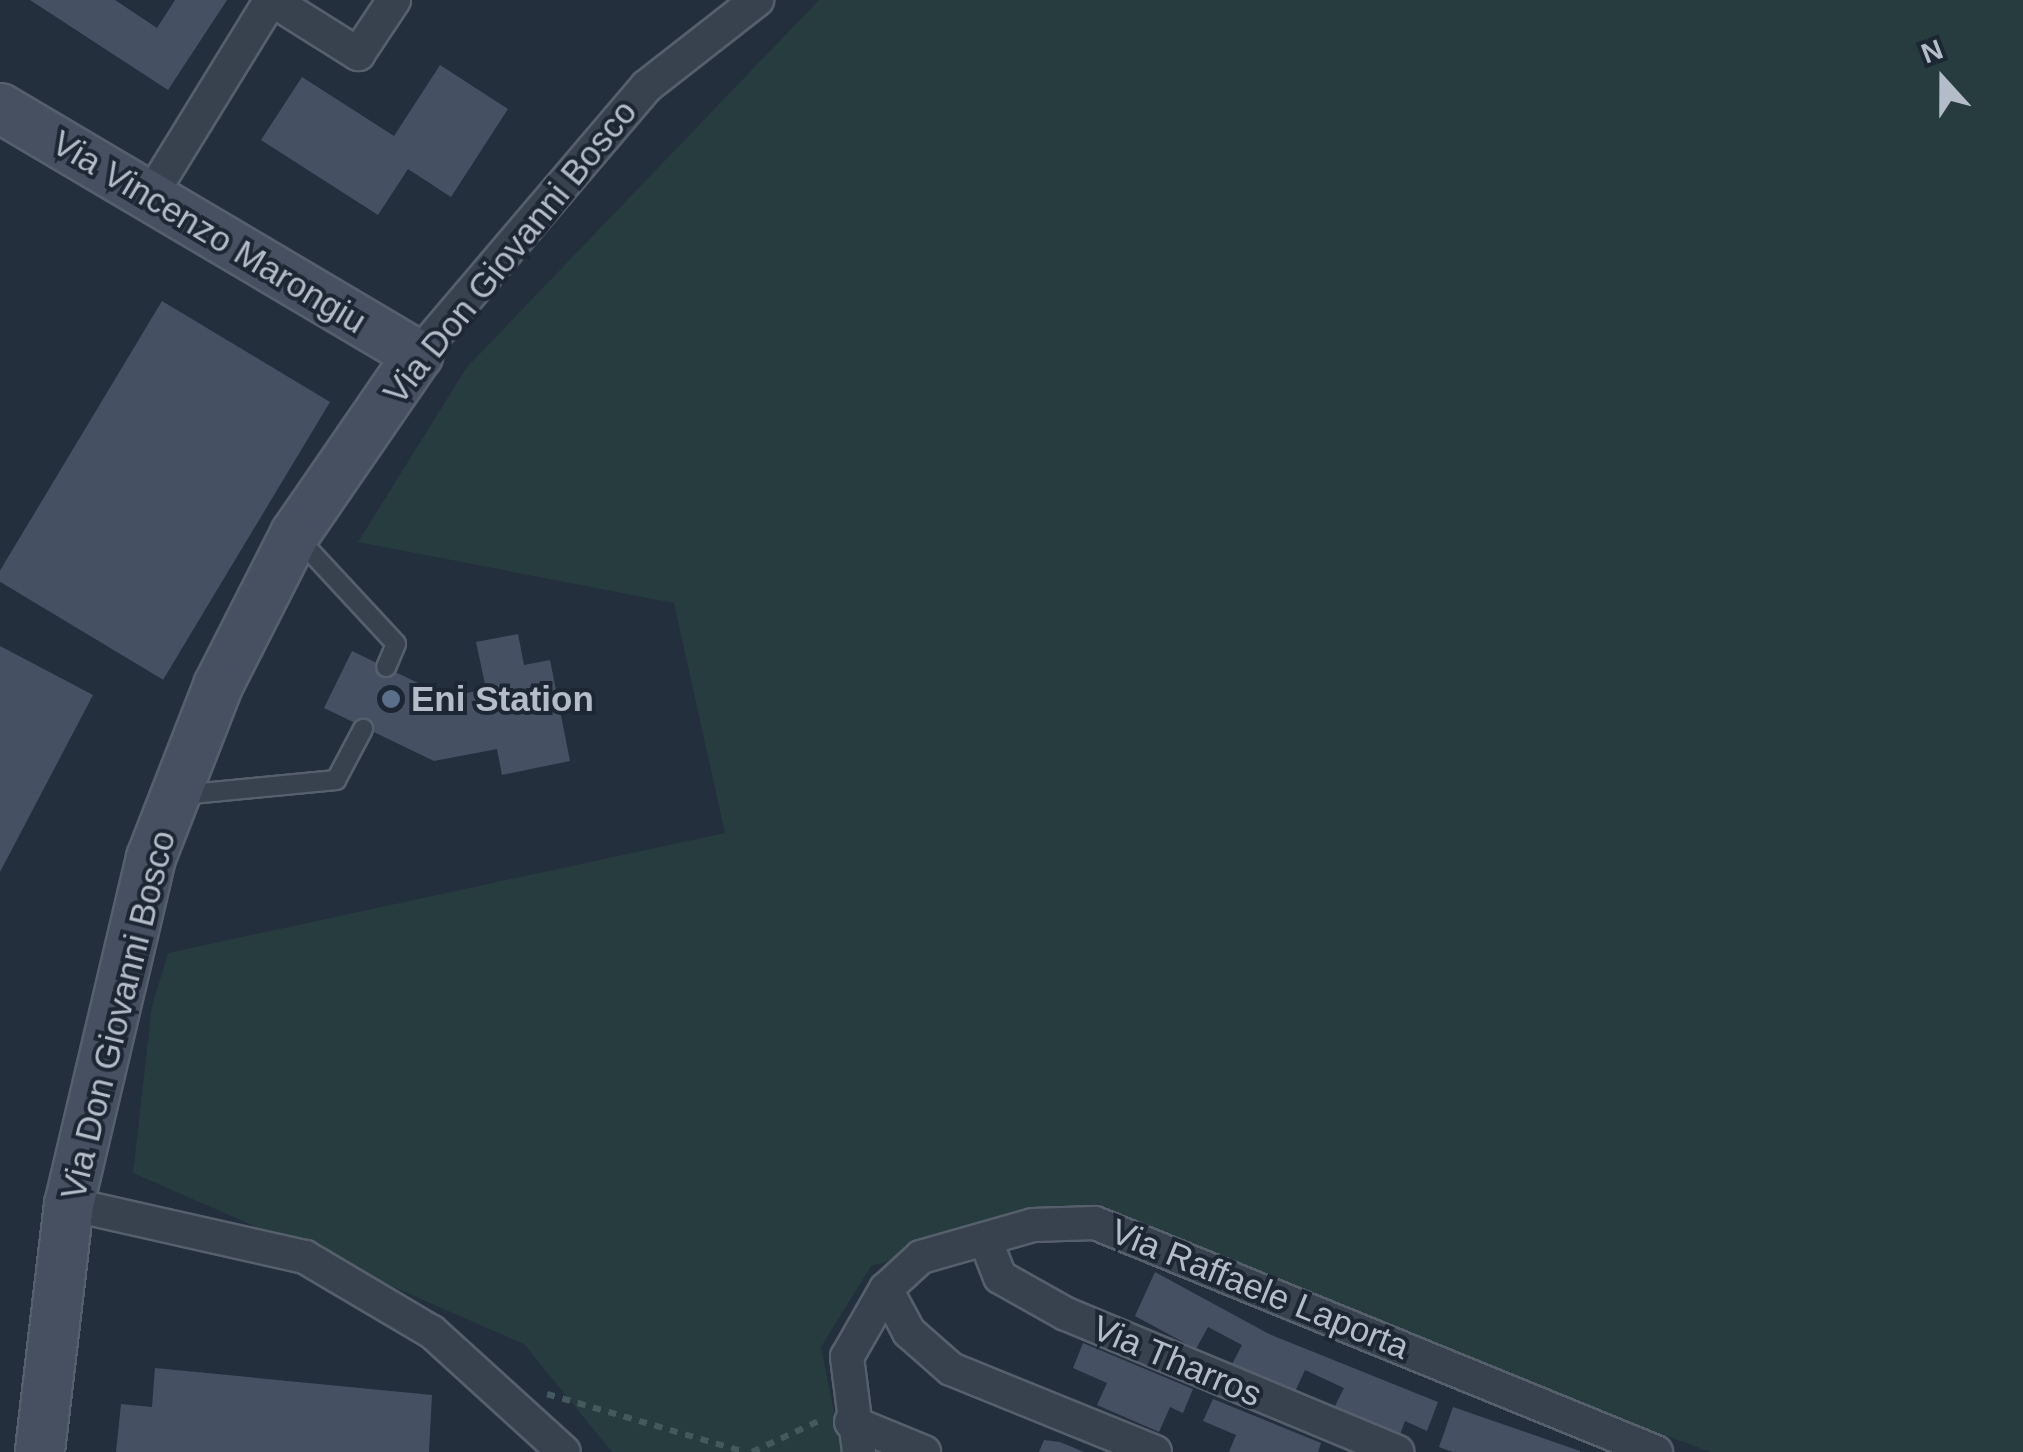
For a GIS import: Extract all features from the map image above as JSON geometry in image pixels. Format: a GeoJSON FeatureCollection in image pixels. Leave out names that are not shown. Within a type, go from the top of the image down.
{"type":"FeatureCollection","features":[{"type":"Feature","properties":{"kind":"main road","name":"Via Vincenzo Marongiu"},"geometry":{"type":"LineString","coordinates":[[0,108],[418,355]]}},
{"type":"Feature","properties":{"kind":"main road","name":"Via Don Giovanni Bosco"},"geometry":{"type":"LineString","coordinates":[[40,1452],[70,1204],[150,858],[295,534],[418,355]]}},
{"type":"Feature","properties":{"kind":"street"},"geometry":{"type":"LineString","coordinates":[[149,198],[271,0],[358,54],[394,0]]}},
{"type":"Feature","properties":{"kind":"street","name":"Via Don Giovanni Bosco"},"geometry":{"type":"LineString","coordinates":[[418,355],[646,86],[757,0]]}},
{"type":"Feature","properties":{"kind":"street"},"geometry":{"type":"LineString","coordinates":[[70,1204],[306,1258],[432,1332],[564,1452]]}},
{"type":"Feature","properties":{"kind":"street","name":"Via Raffaele Laporta"},"geometry":{"type":"LineString","coordinates":[[852,1422],[852,1345],[886,1289],[921,1258],[985,1239],[1095,1223],[1656,1452]]}},
{"type":"Feature","properties":{"kind":"street","name":"Via Tharros"},"geometry":{"type":"LineString","coordinates":[[985,1239],[1000,1277],[1066,1314],[1398,1452]]}},
{"type":"Feature","properties":{"kind":"street"},"geometry":{"type":"LineString","coordinates":[[886,1289],[909,1332],[951,1369],[1155,1452]]}},
{"type":"Feature","properties":{"kind":"street"},"geometry":{"type":"LineString","coordinates":[[852,1422],[924,1452]]}},
{"type":"Feature","properties":{"kind":"lane"},"geometry":{"type":"LineString","coordinates":[[295,534],[396,644],[386,667]]}},
{"type":"Feature","properties":{"kind":"lane"},"geometry":{"type":"LineString","coordinates":[[175,796],[336,780],[363,729]]}},
{"type":"Feature","properties":{"kind":"path"},"geometry":{"type":"LineString","coordinates":[[498,1392],[573,1395],[668,1437],[748,1452],[820,1420],[852,1422]]}},
{"type":"Feature","properties":{"kind":"green space"},"geometry":{"type":"Polygon","coordinates":[[[819,0],[2023,0],[2023,1452],[1711,1452],[1366,1326],[1098,1203],[871,1266],[821,1347],[842,1452],[612,1452],[524,1344],[133,1173],[152,1006],[168,953],[725,833],[674,603],[358,542],[467,367],[819,0]]]}},
{"type":"Feature","properties":{"kind":"building"},"geometry":{"type":"Polygon","coordinates":[[[30,0],[115,0],[157,28],[175,0],[227,0],[168,90],[30,0]]]}},
{"type":"Feature","properties":{"kind":"building"},"geometry":{"type":"Polygon","coordinates":[[[440,65],[508,109],[451,197],[408,169],[378,215],[261,140],[302,77],[394,136],[440,65]]]}},
{"type":"Feature","properties":{"kind":"building"},"geometry":{"type":"Polygon","coordinates":[[[162,301],[330,402],[163,680],[0,582],[0,571],[162,301]]]}},
{"type":"Feature","properties":{"kind":"building"},"geometry":{"type":"Polygon","coordinates":[[[518,634],[524,665],[550,660],[570,761],[502,775],[497,749],[434,761],[324,708],[352,651],[447,697],[486,689],[476,642],[518,634]]]}},
{"type":"Feature","properties":{"kind":"building"},"geometry":{"type":"Polygon","coordinates":[[[0,646],[93,695],[0,872],[0,646]]]}},
{"type":"Feature","properties":{"kind":"building"},"geometry":{"type":"Polygon","coordinates":[[[1155,1272],[1269,1334],[1438,1402],[1427,1431],[1405,1421],[1398,1440],[1332,1412],[1344,1388],[1305,1370],[1293,1396],[1231,1366],[1242,1345],[1208,1327],[1196,1349],[1135,1316],[1155,1272]]]}},
{"type":"Feature","properties":{"kind":"building"},"geometry":{"type":"Polygon","coordinates":[[[1083,1343],[1193,1389],[1183,1413],[1170,1407],[1159,1432],[1097,1405],[1107,1383],[1073,1368],[1083,1343]]]}},
{"type":"Feature","properties":{"kind":"building"},"geometry":{"type":"Polygon","coordinates":[[[155,1368],[432,1395],[429,1452],[116,1452],[121,1404],[152,1407],[155,1368]]]}},
{"type":"Feature","properties":{"kind":"building"},"geometry":{"type":"Polygon","coordinates":[[[1213,1399],[1321,1443],[1318,1452],[1229,1452],[1236,1435],[1203,1421],[1213,1399]]]}},
{"type":"Feature","properties":{"kind":"building"},"geometry":{"type":"Polygon","coordinates":[[[1453,1407],[1580,1452],[1453,1452],[1439,1447],[1453,1407]]]}},
{"type":"Feature","properties":{"kind":"building"},"geometry":{"type":"Polygon","coordinates":[[[1044,1440],[1060,1442],[1084,1452],[1039,1452],[1044,1440]]]}},
{"type":"Feature","properties":{"kind":"place","name":"Eni Station"},"geometry":{"type":"Point","coordinates":[391,699]}}]}
